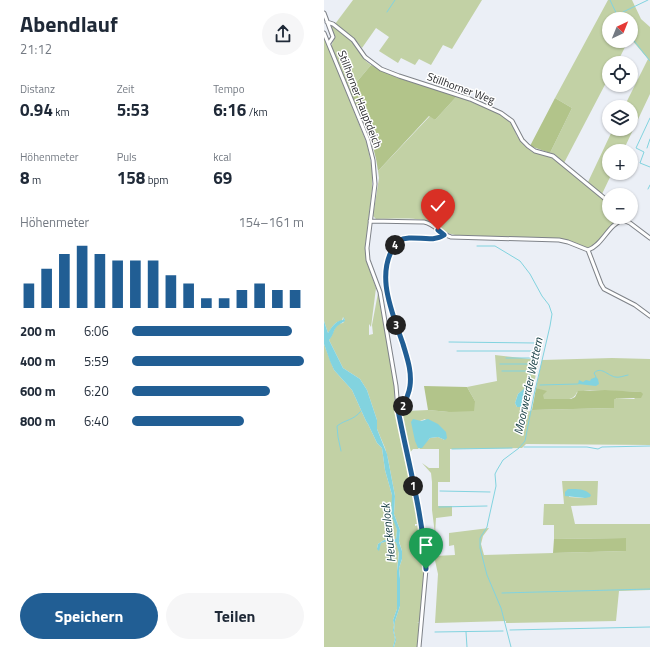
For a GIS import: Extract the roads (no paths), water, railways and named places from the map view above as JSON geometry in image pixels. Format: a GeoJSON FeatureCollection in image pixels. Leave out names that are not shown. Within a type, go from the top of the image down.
{"type":"FeatureCollection","features":[{"type":"Feature","properties":{"kind":"street"},"geometry":{"type":"LineString","coordinates":[[324,13],[333,38],[329,43]]}},
{"type":"Feature","properties":{"kind":"street","name":"Stillhorner Weg"},"geometry":{"type":"LineString","coordinates":[[327,22],[333,24],[353,40],[365,57],[381,69],[398,76],[470,99],[501,113],[512,120],[522,140],[528,146],[552,156],[602,196]]}},
{"type":"Feature","properties":{"kind":"street","name":"Stillhorner Hauptdeich"},"geometry":{"type":"LineString","coordinates":[[324,33],[372,153],[375,178],[367,248],[368,260],[380,292],[396,386],[398,410],[425,553],[426,569],[419,647]]}},
{"type":"Feature","properties":{"kind":"street"},"geometry":{"type":"LineString","coordinates":[[370,221],[424,222],[432,224],[444,235],[456,238],[560,240],[568,242],[588,250],[604,289],[635,305],[650,316]]}},
{"type":"Feature","properties":{"kind":"street"},"geometry":{"type":"LineString","coordinates":[[588,250],[596,246],[616,224]]}},
{"type":"Feature","properties":{"kind":"street"},"geometry":{"type":"LineString","coordinates":[[631,224],[650,238]]}},
{"type":"Feature","properties":{"kind":"street"},"geometry":{"type":"LineString","coordinates":[[398,410],[401,409],[408,395],[411,376],[407,357],[390,307],[385,278],[385,268],[388,259],[401,239],[438,238],[444,235]]}},
{"type":"Feature","properties":{"kind":"water","name":"Heuckenlock"},"geometry":{"type":"Polygon","coordinates":[[[344,317],[345,321],[335,328],[329,340],[343,368],[360,379],[367,390],[377,420],[377,429],[387,454],[395,496],[394,514],[400,530],[399,542],[402,551],[402,559],[399,568],[400,606],[395,621],[394,631],[396,640],[394,647],[395,639],[393,630],[393,620],[397,609],[397,571],[399,553],[396,542],[388,541],[381,543],[379,551],[377,549],[378,544],[384,540],[396,539],[397,530],[391,514],[392,495],[385,470],[382,448],[377,443],[352,390],[334,370],[324,344],[324,321],[328,333],[334,325],[343,320],[344,317]]]}},
{"type":"Feature","properties":{"kind":"water"},"geometry":{"type":"Polygon","coordinates":[[[596,377],[599,384],[596,386],[578,384],[579,380],[583,382],[586,380],[590,381],[596,377]]]}},
{"type":"Feature","properties":{"kind":"water"},"geometry":{"type":"Polygon","coordinates":[[[526,387],[531,389],[528,396],[527,405],[517,407],[515,403],[518,394],[526,387]]]}},
{"type":"Feature","properties":{"kind":"water"},"geometry":{"type":"Polygon","coordinates":[[[413,419],[421,421],[428,419],[438,424],[446,432],[447,438],[445,440],[438,437],[430,438],[422,448],[418,448],[411,422],[413,419]]]}},
{"type":"Feature","properties":{"kind":"water"},"geometry":{"type":"Polygon","coordinates":[[[568,489],[583,490],[591,495],[590,497],[585,498],[565,496],[565,492],[568,489]]]}},
{"type":"Feature","properties":{"kind":"waterway"},"geometry":{"type":"LineString","coordinates":[[387,12],[395,0]]}},
{"type":"Feature","properties":{"kind":"waterway"},"geometry":{"type":"LineString","coordinates":[[610,0],[616,12]]}},
{"type":"Feature","properties":{"kind":"waterway"},"geometry":{"type":"LineString","coordinates":[[623,12],[648,0]]}},
{"type":"Feature","properties":{"kind":"waterway"},"geometry":{"type":"LineString","coordinates":[[638,46],[650,61]]}},
{"type":"Feature","properties":{"kind":"waterway"},"geometry":{"type":"LineString","coordinates":[[650,118],[636,148],[644,152],[640,163],[650,167]]}},
{"type":"Feature","properties":{"kind":"waterway"},"geometry":{"type":"LineString","coordinates":[[647,148],[650,139]]}},
{"type":"Feature","properties":{"kind":"waterway"},"geometry":{"type":"LineString","coordinates":[[648,189],[650,185]]}},
{"type":"Feature","properties":{"kind":"waterway","name":"Moorwerder Wettern"},"geometry":{"type":"LineString","coordinates":[[477,246],[495,246],[520,261],[549,305],[552,314],[525,441],[519,448],[503,460],[495,474],[496,486],[487,527],[480,538],[480,548],[487,575],[501,608],[511,647]]}},
{"type":"Feature","properties":{"kind":"waterway"},"geometry":{"type":"LineString","coordinates":[[449,342],[536,343],[529,380]]}},
{"type":"Feature","properties":{"kind":"waterway"},"geometry":{"type":"LineString","coordinates":[[457,351],[534,351]]}},
{"type":"Feature","properties":{"kind":"waterway"},"geometry":{"type":"LineString","coordinates":[[506,358],[533,358]]}},
{"type":"Feature","properties":{"kind":"waterway"},"geometry":{"type":"LineString","coordinates":[[500,364],[531,364]]}},
{"type":"Feature","properties":{"kind":"waterway"},"geometry":{"type":"LineString","coordinates":[[596,377],[594,373],[599,370],[617,377],[628,375]]}},
{"type":"Feature","properties":{"kind":"waterway"},"geometry":{"type":"LineString","coordinates":[[502,371],[531,371]]}},
{"type":"Feature","properties":{"kind":"waterway"},"geometry":{"type":"LineString","coordinates":[[540,385],[578,384]]}},
{"type":"Feature","properties":{"kind":"waterway"},"geometry":{"type":"LineString","coordinates":[[341,451],[337,426],[355,417],[361,411]]}},
{"type":"Feature","properties":{"kind":"waterway"},"geometry":{"type":"LineString","coordinates":[[524,447],[587,447],[598,449],[602,447],[650,446]]}},
{"type":"Feature","properties":{"kind":"waterway"},"geometry":{"type":"LineString","coordinates":[[452,449],[512,448]]}},
{"type":"Feature","properties":{"kind":"waterway"},"geometry":{"type":"LineString","coordinates":[[440,491],[490,492]]}},
{"type":"Feature","properties":{"kind":"waterway"},"geometry":{"type":"LineString","coordinates":[[439,507],[487,506]]}},
{"type":"Feature","properties":{"kind":"waterway"},"geometry":{"type":"LineString","coordinates":[[502,593],[650,589]]}},
{"type":"Feature","properties":{"kind":"waterway"},"geometry":{"type":"LineString","coordinates":[[510,630],[650,627]]}},
{"type":"Feature","properties":{"kind":"waterway"},"geometry":{"type":"LineString","coordinates":[[435,632],[503,631]]}},
{"type":"Feature","properties":{"kind":"waterway"},"geometry":{"type":"LineString","coordinates":[[466,632],[467,647]]}}]}
